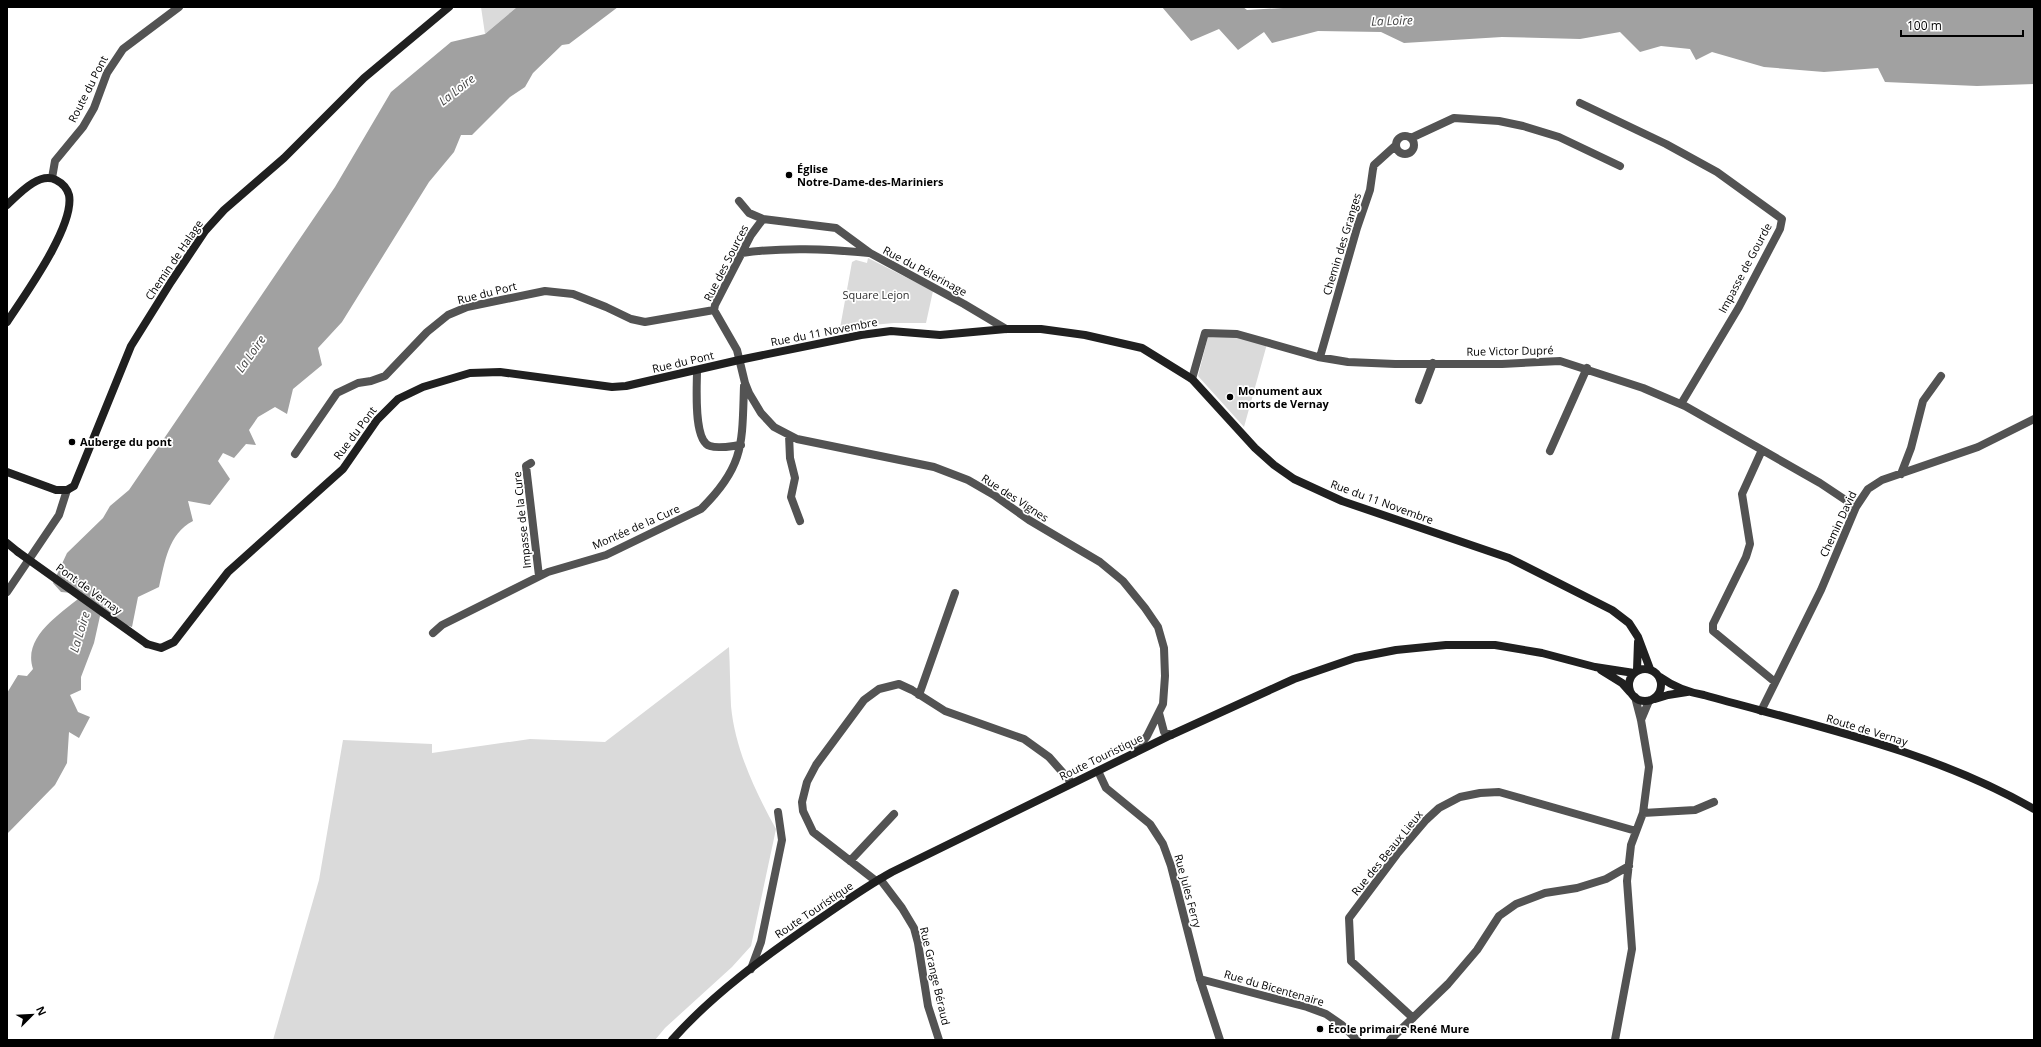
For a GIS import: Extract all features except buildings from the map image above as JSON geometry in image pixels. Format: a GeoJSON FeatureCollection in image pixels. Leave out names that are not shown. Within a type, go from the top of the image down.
{"type":"FeatureCollection","features":[{"type":"Feature","properties":{"kind":"street","name":"Route du Pont"},"geometry":{"type":"LineString","coordinates":[[52,178],[55,160],[83,127],[94,108],[107,73],[123,49],[160,23],[179,7]]}},
{"type":"Feature","properties":{"kind":"street","name":"Chemin de Halage"},"geometry":{"type":"LineString","coordinates":[[7,592],[59,515],[67,490],[74,486],[131,346],[170,282],[206,231],[224,210],[284,158],[364,78],[449,7]]}},
{"type":"Feature","properties":{"kind":"street","name":"Impasse de Gourde"},"geometry":{"type":"LineString","coordinates":[[1580,103],[1666,144],[1717,172],[1782,219],[1780,229],[1739,307],[1680,404]]}},
{"type":"Feature","properties":{"kind":"street"},"geometry":{"type":"LineString","coordinates":[[1411,138],[1414,146],[1410,153],[1400,153],[1395,146],[1397,139],[1402,136],[1411,138],[1454,118],[1499,121],[1524,126],[1559,137],[1620,166]]}},
{"type":"Feature","properties":{"kind":"street","name":"Chemin des Granges"},"geometry":{"type":"LineString","coordinates":[[1320,357],[1357,228],[1370,190],[1374,164],[1395,146]]}},
{"type":"Feature","properties":{"kind":"street"},"geometry":{"type":"LineString","coordinates":[[7,205],[29,185],[42,179],[52,178],[62,183],[69,196],[65,220],[48,258],[7,322]]}},
{"type":"Feature","properties":{"kind":"street"},"geometry":{"type":"LineString","coordinates":[[740,201],[749,213],[763,219]]}},
{"type":"Feature","properties":{"kind":"street","name":"Rue du Pélerinage"},"geometry":{"type":"LineString","coordinates":[[763,219],[836,228],[870,253],[964,304],[1006,329]]}},
{"type":"Feature","properties":{"kind":"street","name":"Rue des Sources"},"geometry":{"type":"LineString","coordinates":[[739,360],[737,350],[714,310],[715,305],[751,235],[763,219]]}},
{"type":"Feature","properties":{"kind":"street"},"geometry":{"type":"LineString","coordinates":[[742,253],[771,249],[809,248],[870,253]]}},
{"type":"Feature","properties":{"kind":"street","name":"Rue du Port"},"geometry":{"type":"LineString","coordinates":[[295,454],[337,393],[358,382],[371,381],[385,376],[427,332],[448,315],[466,307],[545,291],[573,294],[631,319],[645,322],[714,310]]}},
{"type":"Feature","properties":{"kind":"street","name":"Rue du 11 Novembre"},"geometry":{"type":"LineString","coordinates":[[739,360],[868,334],[891,331],[940,335],[1006,329],[1041,329],[1085,335],[1142,348],[1192,379],[1255,448],[1274,465],[1294,479],[1342,502],[1508,558],[1612,610],[1629,623],[1638,637],[1650,669]]}},
{"type":"Feature","properties":{"kind":"street","name":"Rue Victor Dupré"},"geometry":{"type":"LineString","coordinates":[[1192,379],[1205,333],[1237,334],[1320,357],[1348,362],[1502,364],[1560,361],[1587,368],[1644,388],[1680,404],[1820,483],[1856,507]]}},
{"type":"Feature","properties":{"kind":"street","name":"Rue du Pont"},"geometry":{"type":"LineString","coordinates":[[147,644],[161,648],[174,642],[228,572],[343,468],[377,420],[398,398],[423,387],[470,373],[500,372],[612,386],[626,386],[697,371],[739,360]]}},
{"type":"Feature","properties":{"kind":"street","name":"Rue des Vignes"},"geometry":{"type":"LineString","coordinates":[[739,360],[745,383],[760,413],[774,427],[797,439],[843,450],[934,468],[968,480],[994,495],[1029,520],[1100,562],[1123,581],[1146,608],[1158,627],[1164,648],[1165,676],[1163,704],[1147,736],[1134,753]]}},
{"type":"Feature","properties":{"kind":"street"},"geometry":{"type":"LineString","coordinates":[[1419,400],[1433,363]]}},
{"type":"Feature","properties":{"kind":"street"},"geometry":{"type":"LineString","coordinates":[[1550,451],[1587,368]]}},
{"type":"Feature","properties":{"kind":"street"},"geometry":{"type":"LineString","coordinates":[[697,371],[698,429],[702,440],[706,444],[715,447],[741,446]]}},
{"type":"Feature","properties":{"kind":"street"},"geometry":{"type":"LineString","coordinates":[[1901,474],[1911,448],[1923,401],[1941,376]]}},
{"type":"Feature","properties":{"kind":"street","name":"Montée de la Cure"},"geometry":{"type":"LineString","coordinates":[[434,633],[442,625],[539,576],[606,555],[701,509],[713,497],[731,472],[741,446],[745,383]]}},
{"type":"Feature","properties":{"kind":"street","name":"Chemin David"},"geometry":{"type":"LineString","coordinates":[[1761,711],[1820,590],[1856,507],[1868,489],[1882,480],[1978,447],[2034,419]]}},
{"type":"Feature","properties":{"kind":"street"},"geometry":{"type":"LineString","coordinates":[[789,435],[790,458],[795,478],[791,496],[800,521]]}},
{"type":"Feature","properties":{"kind":"street"},"geometry":{"type":"LineString","coordinates":[[1762,450],[1742,494],[1750,544],[1746,558],[1713,624],[1713,631],[1775,682]]}},
{"type":"Feature","properties":{"kind":"street","name":"Impasse de la Cure"},"geometry":{"type":"LineString","coordinates":[[531,463],[526,466],[539,576]]}},
{"type":"Feature","properties":{"kind":"street"},"geometry":{"type":"LineString","coordinates":[[7,472],[56,490],[67,490]]}},
{"type":"Feature","properties":{"kind":"street","name":"Pont de Vernay"},"geometry":{"type":"LineString","coordinates":[[7,543],[147,644]]}},
{"type":"Feature","properties":{"kind":"street"},"geometry":{"type":"LineString","coordinates":[[919,695],[955,593]]}},
{"type":"Feature","properties":{"kind":"street"},"geometry":{"type":"LineString","coordinates":[[1615,1040],[1632,949],[1626,881],[1631,845],[1643,813],[1649,767],[1641,720],[1629,682],[1636,672],[1638,637]]}},
{"type":"Feature","properties":{"kind":"street","name":"Route Touristique"},"geometry":{"type":"LineString","coordinates":[[672,1040],[691,1018],[771,952],[878,880],[1072,783],[1294,678],[1355,658],[1396,650],[1446,645],[1495,645],[1542,652],[1595,667],[1636,672]]}},
{"type":"Feature","properties":{"kind":"street","name":"Route Touristique"},"geometry":{"type":"LineString","coordinates":[[1595,667],[1622,683],[1633,695]]}},
{"type":"Feature","properties":{"kind":"street"},"geometry":{"type":"LineString","coordinates":[[1633,695],[1641,701],[1651,700],[1658,696],[1662,687],[1660,677],[1650,669],[1636,672]]}},
{"type":"Feature","properties":{"kind":"street","name":"Route de Vernay"},"geometry":{"type":"LineString","coordinates":[[1660,677],[1675,687],[1687,692],[1704,695],[1895,750],[1968,776],[2005,792],[2034,808]]}},
{"type":"Feature","properties":{"kind":"street","name":"Rue Grange Béraud"},"geometry":{"type":"LineString","coordinates":[[939,1040],[928,1006],[918,943],[914,928],[902,908],[878,880],[850,861],[813,832],[803,811],[803,794],[807,782],[816,765],[864,700],[879,689],[899,684],[945,711],[1024,739],[1049,757],[1072,783]]}},
{"type":"Feature","properties":{"kind":"street","name":"Route de Vernay"},"geometry":{"type":"LineString","coordinates":[[1651,700],[1687,692]]}},
{"type":"Feature","properties":{"kind":"street"},"geometry":{"type":"LineString","coordinates":[[1641,720],[1651,700]]}},
{"type":"Feature","properties":{"kind":"street"},"geometry":{"type":"LineString","coordinates":[[1159,713],[1164,732],[1171,735]]}},
{"type":"Feature","properties":{"kind":"street","name":"Rue Jules Ferry"},"geometry":{"type":"LineString","coordinates":[[1098,771],[1106,788],[1150,824],[1163,844],[1171,866],[1200,979],[1220,1040]]}},
{"type":"Feature","properties":{"kind":"street","name":"Rue des Beaux Lieux"},"geometry":{"type":"LineString","coordinates":[[1412,1018],[1351,961],[1349,918],[1396,854],[1439,808],[1460,797],[1480,793],[1499,792],[1636,831]]}},
{"type":"Feature","properties":{"kind":"street"},"geometry":{"type":"LineString","coordinates":[[1643,813],[1695,810],[1714,802]]}},
{"type":"Feature","properties":{"kind":"street"},"geometry":{"type":"LineString","coordinates":[[751,969],[761,942],[782,840],[778,812]]}},
{"type":"Feature","properties":{"kind":"street"},"geometry":{"type":"LineString","coordinates":[[850,861],[894,814]]}},
{"type":"Feature","properties":{"kind":"street"},"geometry":{"type":"LineString","coordinates":[[1390,1040],[1448,984],[1477,950],[1498,916],[1516,904],[1545,893],[1577,888],[1606,879],[1628,866]]}},
{"type":"Feature","properties":{"kind":"street","name":"Rue du Bicentenaire"},"geometry":{"type":"LineString","coordinates":[[1200,979],[1308,1007],[1326,1014],[1342,1025],[1357,1040]]}},
{"type":"Feature","properties":{"kind":"green space"},"geometry":{"type":"Polygon","coordinates":[[[481,7],[517,7],[485,34],[481,7]]]}},
{"type":"Feature","properties":{"kind":"green space","name":"Square Lejon"},"geometry":{"type":"Polygon","coordinates":[[[868,258],[933,291],[926,323],[894,323],[840,328],[852,262],[856,260],[867,263],[868,258]]]}},
{"type":"Feature","properties":{"kind":"green space"},"geometry":{"type":"Polygon","coordinates":[[[1208,337],[1236,337],[1267,344],[1244,427],[1198,376],[1208,337]]]}},
{"type":"Feature","properties":{"kind":"green space"},"geometry":{"type":"Polygon","coordinates":[[[729,647],[731,706],[733,722],[741,754],[761,800],[776,829],[751,946],[732,967],[665,1028],[655,1040],[273,1040],[319,880],[343,740],[432,744],[432,753],[530,739],[605,742],[729,647]]]}},
{"type":"Feature","properties":{"kind":"water","name":"La Loire"},"geometry":{"type":"Polygon","coordinates":[[[517,7],[618,7],[569,44],[562,45],[533,73],[525,87],[510,97],[472,135],[461,135],[454,152],[429,182],[342,322],[318,348],[322,365],[293,389],[287,414],[275,407],[258,417],[249,430],[256,445],[246,444],[234,458],[223,453],[218,461],[230,479],[210,505],[188,501],[193,521],[178,533],[173,541],[166,559],[159,587],[138,597],[132,627],[100,616],[94,643],[81,677],[81,690],[70,695],[78,712],[90,717],[79,738],[69,732],[67,763],[55,785],[7,834],[7,693],[18,675],[27,676],[33,669],[31,657],[33,646],[46,626],[84,594],[61,592],[53,583],[67,553],[103,518],[110,506],[129,490],[335,187],[391,92],[451,42],[485,34],[517,7]]]}},
{"type":"Feature","properties":{"kind":"water","name":"La Loire"},"geometry":{"type":"Polygon","coordinates":[[[1162,7],[1243,7],[1247,10],[1301,7],[2034,7],[2034,84],[1977,86],[1885,82],[1878,68],[1824,72],[1764,67],[1712,52],[1696,60],[1690,49],[1661,46],[1640,52],[1620,32],[1580,39],[1502,37],[1404,43],[1381,32],[1318,31],[1272,43],[1264,32],[1238,50],[1219,29],[1191,41],[1162,7]]]}},
{"type":"Feature","properties":{"kind":"place","name":"Église Notre-Dame-des-Mariniers"},"geometry":{"type":"Point","coordinates":[789,175]}},
{"type":"Feature","properties":{"kind":"place","name":"Monument aux morts de Vernay"},"geometry":{"type":"Point","coordinates":[1230,397]}},
{"type":"Feature","properties":{"kind":"place","name":"Auberge du pont"},"geometry":{"type":"Point","coordinates":[72,442]}},
{"type":"Feature","properties":{"kind":"place","name":"École primaire René Mure"},"geometry":{"type":"Point","coordinates":[1320,1029]}}]}
